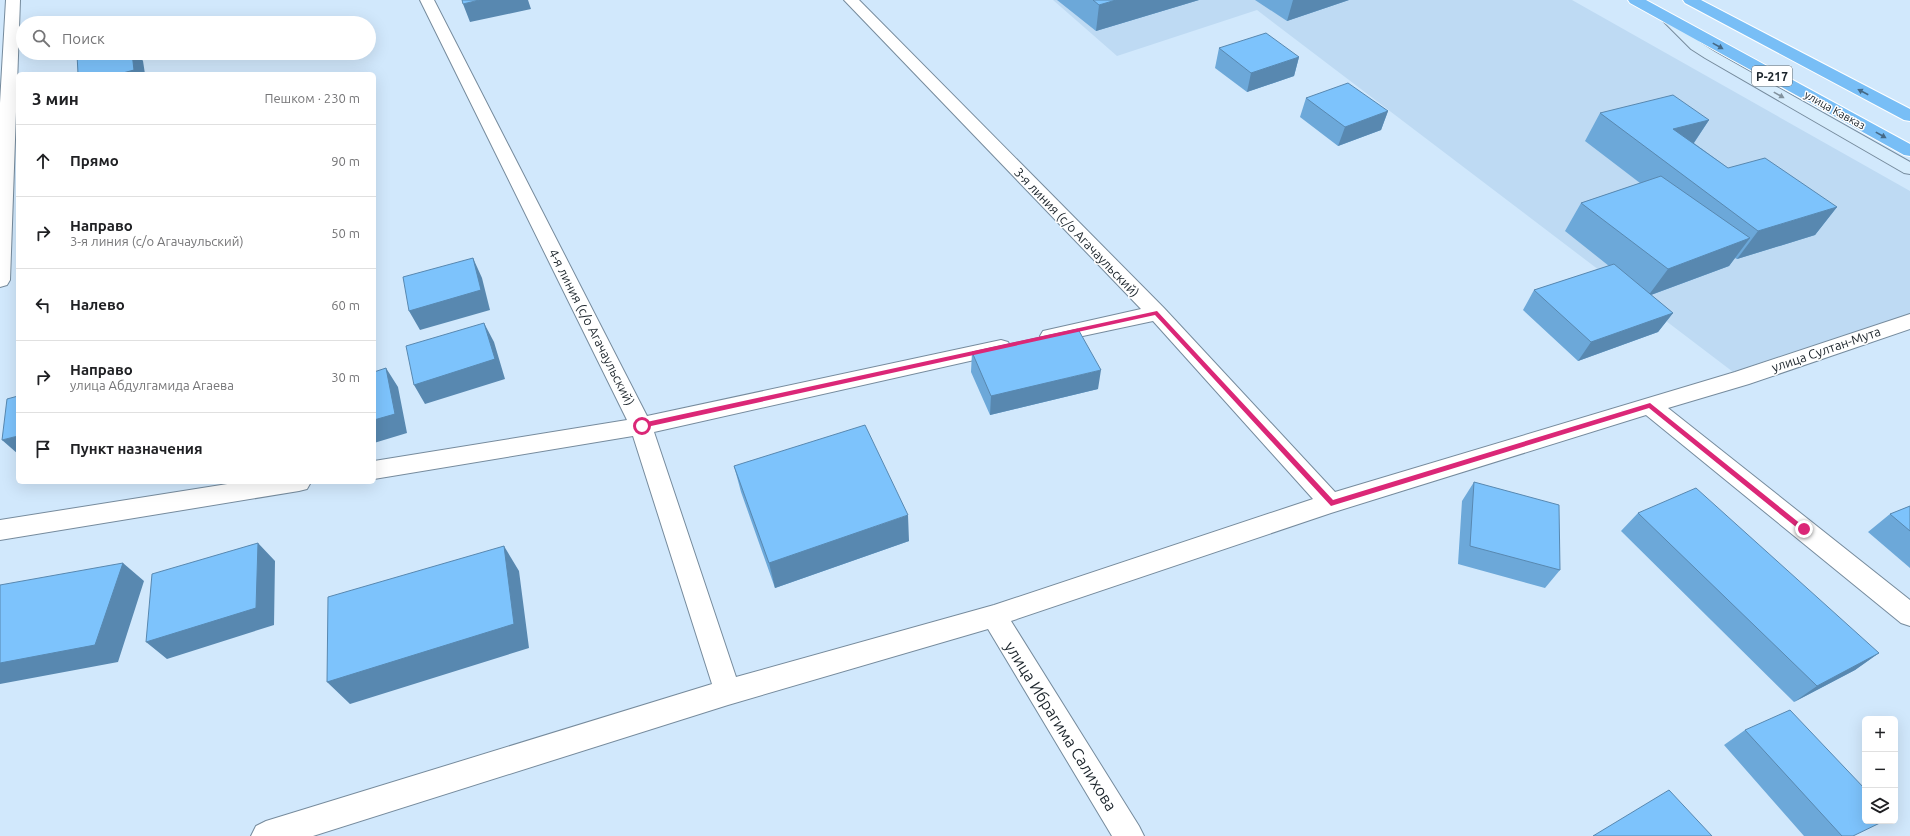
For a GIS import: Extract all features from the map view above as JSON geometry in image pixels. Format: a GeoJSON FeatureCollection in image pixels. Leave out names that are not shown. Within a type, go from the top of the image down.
{"type":"FeatureCollection","features":[{"type":"Feature","properties":{"kind":"highway","name":"улица Кавказ"},"geometry":{"type":"LineString","coordinates":[[1634,0],[1910,151]]}},
{"type":"Feature","properties":{"kind":"highway","name":"Р-217"},"geometry":{"type":"LineString","coordinates":[[1690,0],[1910,116]]}},
{"type":"Feature","properties":{"kind":"street"},"geometry":{"type":"LineString","coordinates":[[0,280],[13,0]]}},
{"type":"Feature","properties":{"kind":"street","name":"4-я линия (с/о Агачаульский)"},"geometry":{"type":"LineString","coordinates":[[427,0],[642,426],[728,692]]}},
{"type":"Feature","properties":{"kind":"street","name":"3-я линия (с/о Агачаульский)"},"geometry":{"type":"LineString","coordinates":[[851,0],[1157,313],[1331,503]]}},
{"type":"Feature","properties":{"kind":"street"},"geometry":{"type":"LineString","coordinates":[[1667,18],[1696,46],[1710,55],[1910,169]]}},
{"type":"Feature","properties":{"kind":"street"},"geometry":{"type":"LineString","coordinates":[[376,470],[642,426],[1157,313]]}},
{"type":"Feature","properties":{"kind":"street","name":"улица Султан-Мута"},"geometry":{"type":"LineString","coordinates":[[266,836],[728,692],[994,616],[1331,503],[1742,378],[1910,321]]}},
{"type":"Feature","properties":{"kind":"street"},"geometry":{"type":"LineString","coordinates":[[1650,406],[1910,615]]}},
{"type":"Feature","properties":{"kind":"street"},"geometry":{"type":"LineString","coordinates":[[0,530],[287,484]]}},
{"type":"Feature","properties":{"kind":"street","name":"улица Ибрагима Салихова"},"geometry":{"type":"LineString","coordinates":[[994,616],[1129,836]]}},
{"type":"Feature","properties":{"kind":"shaded area"},"geometry":{"type":"Polygon","coordinates":[[[1053,0],[1572,0],[1910,191],[1910,321],[1741,378],[1257,10],[1117,56],[1053,0]]]}},
{"type":"Feature","properties":{"kind":"building"},"geometry":{"type":"Polygon","coordinates":[[[462,0],[479,0],[463,4],[462,0]]]}},
{"type":"Feature","properties":{"kind":"building"},"geometry":{"type":"Polygon","coordinates":[[[1093,0],[1116,0],[1099,5],[1093,0]]]}},
{"type":"Feature","properties":{"kind":"building"},"geometry":{"type":"Polygon","coordinates":[[[1266,33],[1299,57],[1251,73],[1219,48],[1266,33]]]}},
{"type":"Feature","properties":{"kind":"building"},"geometry":{"type":"Polygon","coordinates":[[[77,60],[133,60],[134,70],[126,72],[78,72],[77,60]]]}},
{"type":"Feature","properties":{"kind":"building"},"geometry":{"type":"Polygon","coordinates":[[[1348,83],[1388,111],[1345,127],[1306,98],[1348,83]]]}},
{"type":"Feature","properties":{"kind":"building"},"geometry":{"type":"Polygon","coordinates":[[[1673,95],[1709,120],[1673,129],[1728,168],[1765,158],[1837,207],[1758,231],[1600,113],[1673,95]]]}},
{"type":"Feature","properties":{"kind":"building"},"geometry":{"type":"Polygon","coordinates":[[[1661,176],[1750,238],[1668,269],[1581,203],[1661,176]]]}},
{"type":"Feature","properties":{"kind":"building"},"geometry":{"type":"Polygon","coordinates":[[[473,258],[481,290],[409,311],[403,277],[473,258]]]}},
{"type":"Feature","properties":{"kind":"building"},"geometry":{"type":"Polygon","coordinates":[[[1614,264],[1673,313],[1591,342],[1534,290],[1614,264]]]}},
{"type":"Feature","properties":{"kind":"building"},"geometry":{"type":"Polygon","coordinates":[[[484,323],[495,359],[414,385],[406,346],[484,323]]]}},
{"type":"Feature","properties":{"kind":"building"},"geometry":{"type":"Polygon","coordinates":[[[1078,329],[1101,370],[991,396],[972,352],[1078,329]]]}},
{"type":"Feature","properties":{"kind":"building"},"geometry":{"type":"Polygon","coordinates":[[[386,368],[395,414],[376,419],[376,371],[386,368]]]}},
{"type":"Feature","properties":{"kind":"building"},"geometry":{"type":"Polygon","coordinates":[[[16,397],[16,436],[2,440],[7,399],[16,397]]]}},
{"type":"Feature","properties":{"kind":"building"},"geometry":{"type":"Polygon","coordinates":[[[865,425],[908,515],[769,563],[734,466],[865,425]]]}},
{"type":"Feature","properties":{"kind":"building"},"geometry":{"type":"Polygon","coordinates":[[[1474,482],[1559,505],[1560,570],[1470,546],[1474,482]]]}},
{"type":"Feature","properties":{"kind":"building"},"geometry":{"type":"Polygon","coordinates":[[[1696,488],[1879,653],[1817,686],[1638,513],[1696,488]]]}},
{"type":"Feature","properties":{"kind":"building"},"geometry":{"type":"Polygon","coordinates":[[[1910,506],[1910,531],[1890,514],[1910,506]]]}},
{"type":"Feature","properties":{"kind":"building"},"geometry":{"type":"Polygon","coordinates":[[[258,543],[256,608],[146,642],[152,574],[258,543]]]}},
{"type":"Feature","properties":{"kind":"building"},"geometry":{"type":"Polygon","coordinates":[[[504,546],[514,624],[327,682],[328,597],[504,546]]]}},
{"type":"Feature","properties":{"kind":"building"},"geometry":{"type":"Polygon","coordinates":[[[123,563],[95,645],[0,663],[0,585],[123,563]]]}},
{"type":"Feature","properties":{"kind":"building"},"geometry":{"type":"Polygon","coordinates":[[[1790,710],[1862,786],[1862,824],[1878,824],[1853,836],[1842,836],[1745,730],[1790,710]]]}},
{"type":"Feature","properties":{"kind":"building"},"geometry":{"type":"Polygon","coordinates":[[[1669,790],[1712,836],[1593,836],[1669,790]]]}},
{"type":"Feature","properties":{"kind":"route"},"geometry":{"type":"LineString","coordinates":[[642,426],[1157,313],[1331,503],[1650,406],[1804,529]]}}]}
